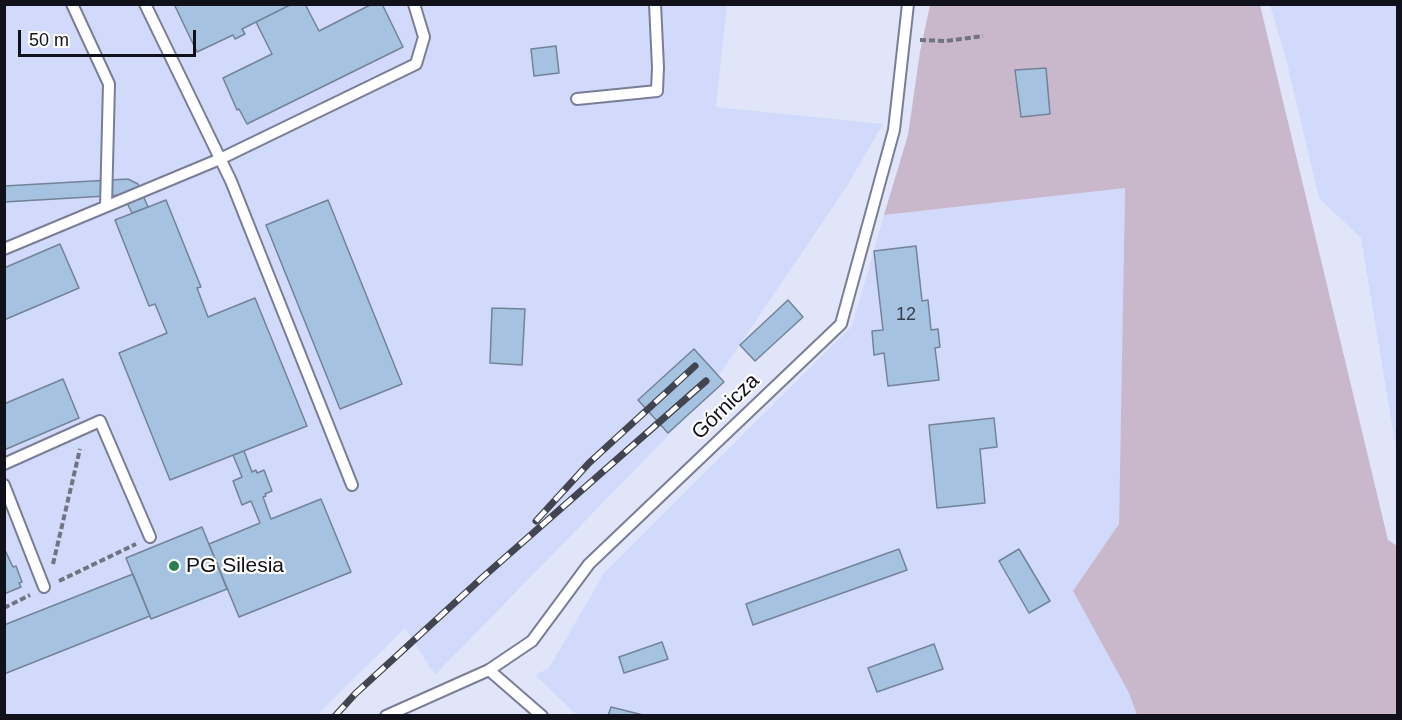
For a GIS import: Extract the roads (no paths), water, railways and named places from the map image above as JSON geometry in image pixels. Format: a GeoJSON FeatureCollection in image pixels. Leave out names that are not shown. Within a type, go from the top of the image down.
{"type":"FeatureCollection","features":[{"type":"Feature","properties":{"kind":"lane"},"geometry":{"type":"LineString","coordinates":[[146,4],[220,159],[352,485]]}},
{"type":"Feature","properties":{"kind":"lane"},"geometry":{"type":"LineString","coordinates":[[4,249],[220,159],[416,64],[424,37],[414,4]]}},
{"type":"Feature","properties":{"kind":"lane"},"geometry":{"type":"LineString","coordinates":[[577,99],[657,91],[655,4]]}},
{"type":"Feature","properties":{"kind":"lane","name":"Górnicza"},"geometry":{"type":"LineString","coordinates":[[386,716],[489,670],[532,641],[589,564],[841,324],[894,130],[908,4]]}},
{"type":"Feature","properties":{"kind":"lane"},"geometry":{"type":"LineString","coordinates":[[73,5],[110,84],[106,207]]}},
{"type":"Feature","properties":{"kind":"lane"},"geometry":{"type":"LineString","coordinates":[[4,464],[100,422],[150,537]]}},
{"type":"Feature","properties":{"kind":"lane"},"geometry":{"type":"LineString","coordinates":[[4,485],[45,588]]}},
{"type":"Feature","properties":{"kind":"lane"},"geometry":{"type":"LineString","coordinates":[[489,670],[542,716]]}},
{"type":"Feature","properties":{"kind":"railway"},"geometry":{"type":"LineString","coordinates":[[536,521],[589,463],[695,366]]}},
{"type":"Feature","properties":{"kind":"railway"},"geometry":{"type":"LineString","coordinates":[[335,716],[355,694],[483,577],[706,381]]}},
{"type":"Feature","properties":{"kind":"place","name":"PG Silesia"},"geometry":{"type":"Point","coordinates":[174,566]}}]}
